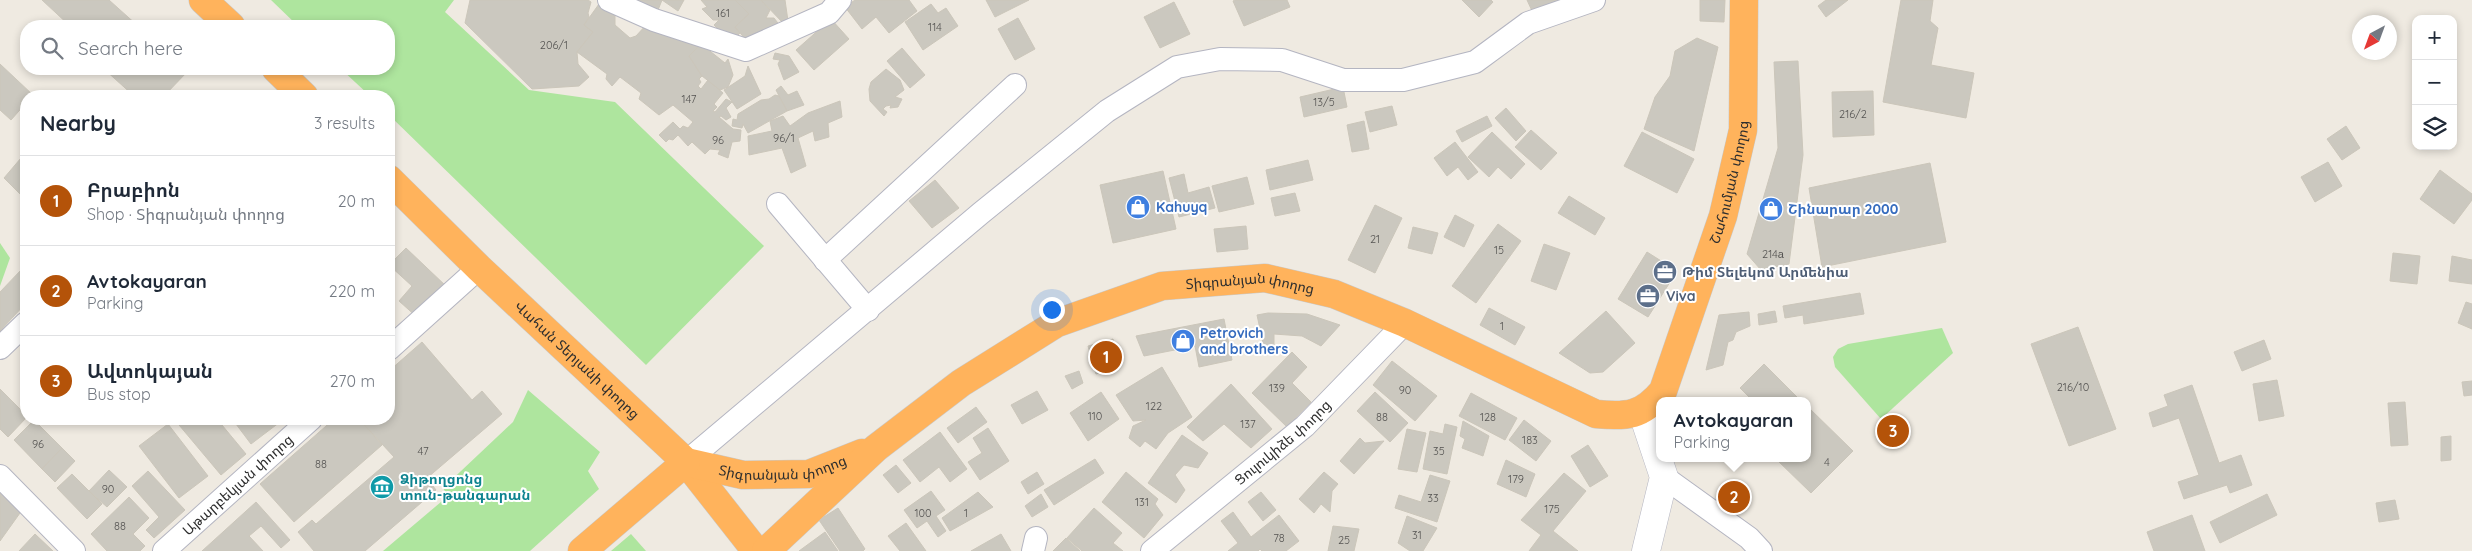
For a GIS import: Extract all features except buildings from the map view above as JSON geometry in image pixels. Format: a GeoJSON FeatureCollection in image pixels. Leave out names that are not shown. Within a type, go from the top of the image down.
{"type":"FeatureCollection","features":[{"type":"Feature","properties":{"kind":"highway"},"geometry":{"type":"LineString","coordinates":[[203,0],[225,20]]}},
{"type":"Feature","properties":{"kind":"highway","name":"Շահումյան փողոց"},"geometry":{"type":"LineString","coordinates":[[1657,397],[1663,391],[1725,206],[1743,130],[1744,0]]}},
{"type":"Feature","properties":{"kind":"highway"},"geometry":{"type":"LineString","coordinates":[[281,75],[294,90]]}},
{"type":"Feature","properties":{"kind":"highway","name":"Վահան Տերյանի փողոց"},"geometry":{"type":"LineString","coordinates":[[395,186],[479,268],[686,462],[756,551]]}},
{"type":"Feature","properties":{"kind":"highway","name":"Տիգրանյան փողոց"},"geometry":{"type":"LineString","coordinates":[[766,551],[876,448],[961,383],[1057,323],[1162,286],[1265,278],[1334,294],[1405,323],[1596,414],[1620,416],[1642,411]]}},
{"type":"Feature","properties":{"kind":"highway","name":"Շահումյան փողոց"},"geometry":{"type":"LineString","coordinates":[[1642,411],[1656,398]]}},
{"type":"Feature","properties":{"kind":"highway","name":"Տիգրանյան փողոց"},"geometry":{"type":"LineString","coordinates":[[686,462],[743,475],[809,474],[876,448]]}},
{"type":"Feature","properties":{"kind":"highway"},"geometry":{"type":"LineString","coordinates":[[582,551],[686,462]]}},
{"type":"Feature","properties":{"kind":"street"},"geometry":{"type":"LineString","coordinates":[[609,0],[654,20],[746,50],[829,13],[840,0]]}},
{"type":"Feature","properties":{"kind":"street"},"geometry":{"type":"LineString","coordinates":[[686,462],[981,213],[1107,111],[1178,67],[1220,59],[1282,60],[1344,80],[1402,80],[1475,62],[1528,23],[1594,0]]}},
{"type":"Feature","properties":{"kind":"street"},"geometry":{"type":"LineString","coordinates":[[825,260],[1015,85]]}},
{"type":"Feature","properties":{"kind":"street"},"geometry":{"type":"LineString","coordinates":[[778,204],[868,310]]}},
{"type":"Feature","properties":{"kind":"street"},"geometry":{"type":"LineString","coordinates":[[395,345],[479,268]]}},
{"type":"Feature","properties":{"kind":"street","name":"Ցուլուկիձե փողոց"},"geometry":{"type":"LineString","coordinates":[[1152,551],[1305,426],[1405,323]]}},
{"type":"Feature","properties":{"kind":"street"},"geometry":{"type":"LineString","coordinates":[[0,348],[20,328]]}},
{"type":"Feature","properties":{"kind":"street"},"geometry":{"type":"LineString","coordinates":[[1642,411],[1656,453]]}},
{"type":"Feature","properties":{"kind":"street","name":"Աթարբեկյան փողոց"},"geometry":{"type":"LineString","coordinates":[[164,551],[304,425]]}},
{"type":"Feature","properties":{"kind":"street"},"geometry":{"type":"LineString","coordinates":[[1646,551],[1664,477],[1659,462]]}},
{"type":"Feature","properties":{"kind":"street"},"geometry":{"type":"LineString","coordinates":[[0,476],[74,551]]}},
{"type":"Feature","properties":{"kind":"street"},"geometry":{"type":"LineString","coordinates":[[1664,477],[1749,538],[1762,551]]}},
{"type":"Feature","properties":{"kind":"green space"},"geometry":{"type":"Polygon","coordinates":[[[271,0],[454,0],[445,12],[529,90],[615,102],[764,246],[646,365],[395,121],[395,90],[364,90],[347,75],[395,75],[395,20],[292,20],[271,0]]]}},
{"type":"Feature","properties":{"kind":"green space"},"geometry":{"type":"Polygon","coordinates":[[[0,243],[10,258],[0,286],[0,243]]]}},
{"type":"Feature","properties":{"kind":"green space"},"geometry":{"type":"Polygon","coordinates":[[[1942,328],[1953,353],[1881,419],[1835,367],[1833,357],[1838,349],[1848,344],[1942,328]]]}},
{"type":"Feature","properties":{"kind":"green space"},"geometry":{"type":"Polygon","coordinates":[[[528,390],[600,452],[588,471],[599,489],[530,551],[383,551],[448,496],[443,488],[513,422],[528,390]]]}},
{"type":"Feature","properties":{"kind":"green space"},"geometry":{"type":"Polygon","coordinates":[[[631,534],[646,551],[611,551],[631,534]]]}},
{"type":"Feature","properties":{"kind":"place","name":"Kahuyq"},"geometry":{"type":"Point","coordinates":[1138,207]}},
{"type":"Feature","properties":{"kind":"place","name":"Շինարար 2000"},"geometry":{"type":"Point","coordinates":[1771,209]}},
{"type":"Feature","properties":{"kind":"place","name":"Թիմ Տելեկոմ Արմենիա"},"geometry":{"type":"Point","coordinates":[1665,272]}},
{"type":"Feature","properties":{"kind":"place","name":"Viva"},"geometry":{"type":"Point","coordinates":[1648,296]}},
{"type":"Feature","properties":{"kind":"place","name":"Petrovich and brothers"},"geometry":{"type":"Point","coordinates":[1183,341]}},
{"type":"Feature","properties":{"kind":"place","name":"Բրաբիոն"},"geometry":{"type":"Point","coordinates":[1106,357]}},
{"type":"Feature","properties":{"kind":"place","name":"Ավտոկայան"},"geometry":{"type":"Point","coordinates":[1893,431]}},
{"type":"Feature","properties":{"kind":"place","name":"Ձիթողցոնց տուն-թանգարան"},"geometry":{"type":"Point","coordinates":[382,487]}},
{"type":"Feature","properties":{"kind":"place","name":"Avtokayaran"},"geometry":{"type":"Point","coordinates":[1734,497]}}]}
